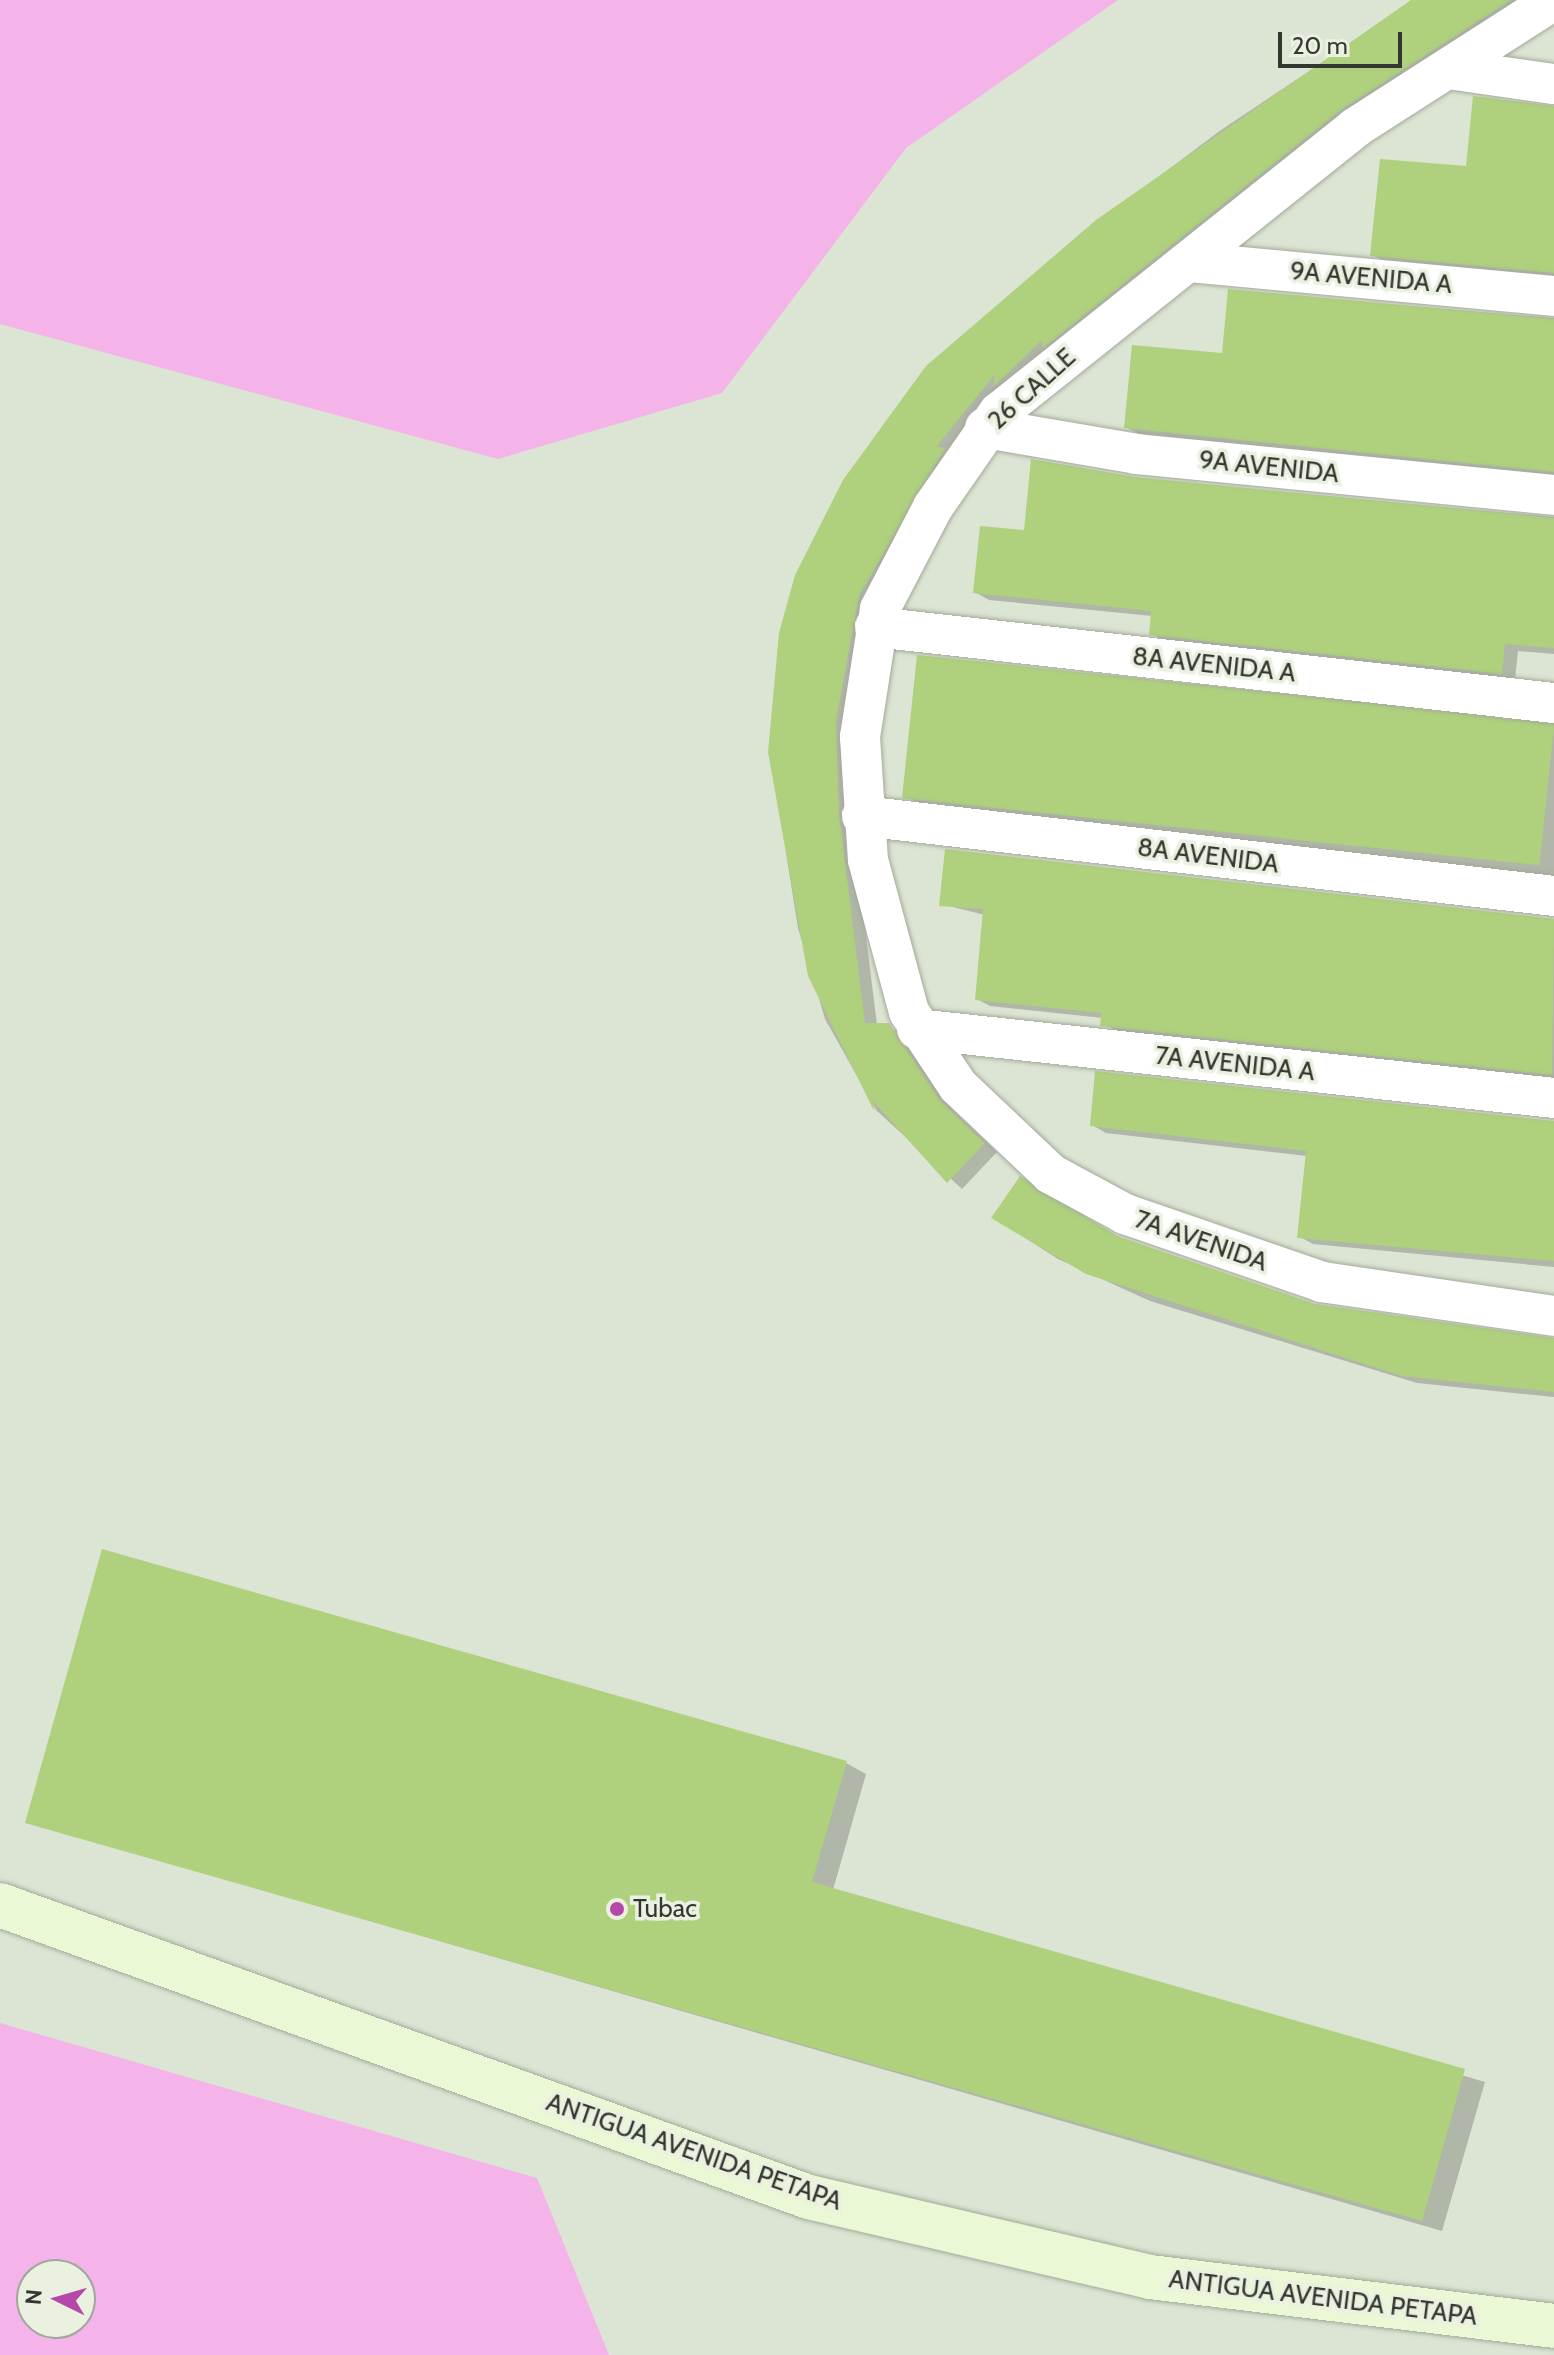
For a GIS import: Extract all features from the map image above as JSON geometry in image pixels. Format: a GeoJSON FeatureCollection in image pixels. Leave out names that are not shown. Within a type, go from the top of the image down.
{"type":"FeatureCollection","features":[{"type":"Feature","properties":{"kind":"main road","name":"ANTIGUA AVENIDA PETAPA"},"geometry":{"type":"LineString","coordinates":[[0,1905],[809,2197],[1150,2277],[1554,2326]]}},
{"type":"Feature","properties":{"kind":"street","name":"26 CALLE"},"geometry":{"type":"LineString","coordinates":[[917,1029],[881,922],[862,816],[860,737],[875,627],[933,507],[985,428],[1188,262],[1355,128],[1554,0]]}},
{"type":"Feature","properties":{"kind":"street"},"geometry":{"type":"LineString","coordinates":[[1448,69],[1554,84]]}},
{"type":"Feature","properties":{"kind":"street","name":"9A AVENIDA A"},"geometry":{"type":"LineString","coordinates":[[1188,262],[1554,296]]}},
{"type":"Feature","properties":{"kind":"street","name":"9A AVENIDA"},"geometry":{"type":"LineString","coordinates":[[985,428],[1137,454],[1554,495]]}},
{"type":"Feature","properties":{"kind":"street","name":"8A AVENIDA A"},"geometry":{"type":"LineString","coordinates":[[875,627],[1554,703]]}},
{"type":"Feature","properties":{"kind":"street","name":"8A AVENIDA"},"geometry":{"type":"LineString","coordinates":[[862,816],[1554,896]]}},
{"type":"Feature","properties":{"kind":"street","name":"7A AVENIDA A"},"geometry":{"type":"LineString","coordinates":[[917,1029],[1554,1098]]}},
{"type":"Feature","properties":{"kind":"street","name":"7A AVENIDA"},"geometry":{"type":"LineString","coordinates":[[917,1029],[992,1123],[1051,1174],[1125,1214],[1322,1282],[1554,1316]]}},
{"type":"Feature","properties":{"kind":"shaded area"},"geometry":{"type":"Polygon","coordinates":[[[0,0],[1118,0],[906,148],[722,393],[498,459],[0,324],[0,0]]]}},
{"type":"Feature","properties":{"kind":"shaded area"},"geometry":{"type":"Polygon","coordinates":[[[0,2023],[537,2178],[609,2355],[0,2355],[0,2023]]]}},
{"type":"Feature","properties":{"kind":"building"},"geometry":{"type":"Polygon","coordinates":[[[1411,0],[1511,0],[1341,110],[1042,349],[1042,340],[993,387],[995,374],[936,447],[945,448],[859,596],[836,721],[839,814],[865,1023],[889,1023],[939,1099],[985,1143],[947,1183],[873,1101],[874,1111],[808,976],[768,752],[779,633],[795,575],[843,480],[926,366],[1096,220],[1411,0]]]}},
{"type":"Feature","properties":{"kind":"building"},"geometry":{"type":"Polygon","coordinates":[[[1473,96],[1554,106],[1554,273],[1370,256],[1380,159],[1466,166],[1473,96]]]}},
{"type":"Feature","properties":{"kind":"building"},"geometry":{"type":"Polygon","coordinates":[[[1228,289],[1554,319],[1554,472],[1124,428],[1132,345],[1222,353],[1228,289]]]}},
{"type":"Feature","properties":{"kind":"building"},"geometry":{"type":"Polygon","coordinates":[[[1031,459],[1135,477],[1554,518],[1554,648],[1505,644],[1502,674],[1149,635],[1151,611],[973,593],[980,526],[1024,530],[1031,459]]]}},
{"type":"Feature","properties":{"kind":"building"},"geometry":{"type":"Polygon","coordinates":[[[917,655],[1554,722],[1539,865],[902,798],[917,655]]]}},
{"type":"Feature","properties":{"kind":"building"},"geometry":{"type":"Polygon","coordinates":[[[945,849],[1554,919],[1552,1075],[1100,1026],[1101,1013],[975,1000],[983,909],[939,906],[945,849]]]}},
{"type":"Feature","properties":{"kind":"building"},"geometry":{"type":"Polygon","coordinates":[[[1095,1071],[1554,1121],[1554,1261],[1297,1238],[1306,1151],[1090,1126],[1095,1071]]]}},
{"type":"Feature","properties":{"kind":"building"},"geometry":{"type":"Polygon","coordinates":[[[1020,1176],[1117,1236],[1315,1304],[1554,1338],[1554,1392],[1402,1376],[1086,1274],[991,1218],[1020,1176]]]}},
{"type":"Feature","properties":{"kind":"building","name":"Tubac"},"geometry":{"type":"Polygon","coordinates":[[[102,1549],[847,1761],[812,1882],[1465,2069],[1422,2221],[25,1823],[102,1549]]]}},
{"type":"Feature","properties":{"kind":"place","name":"Tubac"},"geometry":{"type":"Point","coordinates":[617,1909]}}]}
